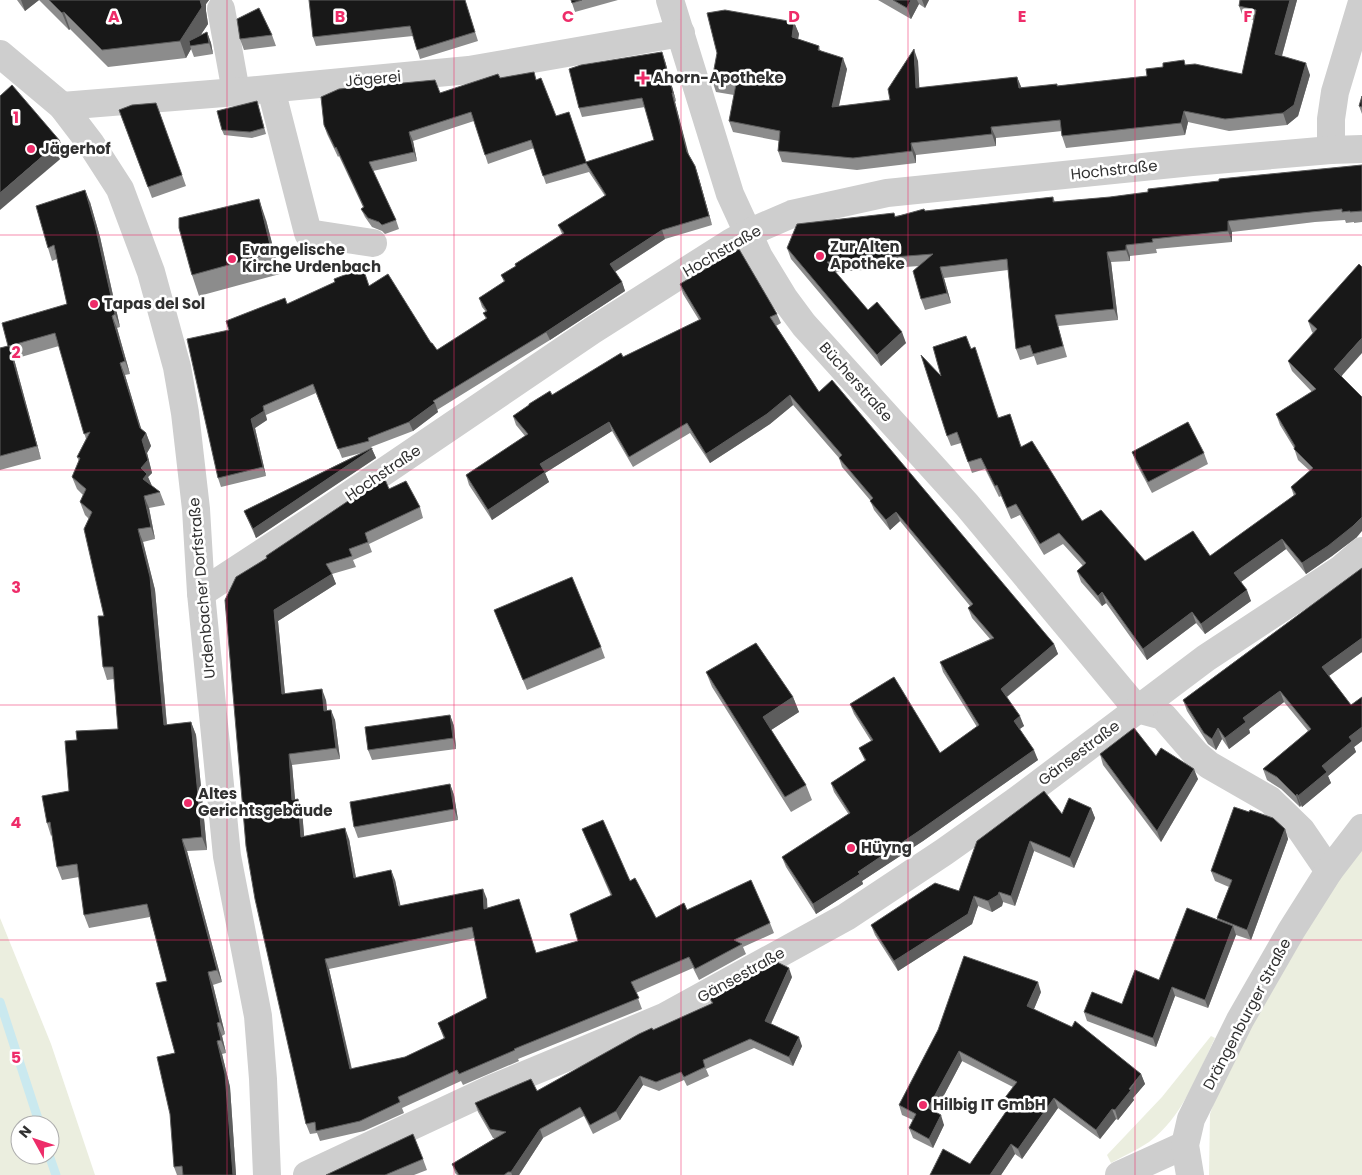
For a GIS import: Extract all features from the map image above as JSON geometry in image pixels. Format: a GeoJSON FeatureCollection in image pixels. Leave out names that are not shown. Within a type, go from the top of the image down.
{"type":"FeatureCollection","features":[{"type":"Feature","properties":{"kind":"street","name":"Bücherstraße"},"geometry":{"type":"LineString","coordinates":[[670,0],[730,194],[760,257],[784,298],[804,325],[967,505],[1137,709]]}},
{"type":"Feature","properties":{"kind":"street"},"geometry":{"type":"LineString","coordinates":[[1331,150],[1331,118],[1335,92],[1362,2]]}},
{"type":"Feature","properties":{"kind":"street"},"geometry":{"type":"LineString","coordinates":[[221,8],[236,92]]}},
{"type":"Feature","properties":{"kind":"street","name":"Jägerei"},"geometry":{"type":"LineString","coordinates":[[62,106],[469,70],[681,33]]}},
{"type":"Feature","properties":{"kind":"street","name":"Urdenbacher Dorfstraße"},"geometry":{"type":"LineString","coordinates":[[0,54],[62,106],[91,144],[120,189],[151,272],[176,367],[185,413],[196,509],[201,593],[227,856],[258,1016],[267,1175]]}},
{"type":"Feature","properties":{"kind":"street"},"geometry":{"type":"LineString","coordinates":[[271,89],[308,233],[373,243]]}},
{"type":"Feature","properties":{"kind":"street","name":"Hochstraße"},"geometry":{"type":"LineString","coordinates":[[201,593],[323,513],[593,330],[748,233],[792,214],[887,193],[1192,162],[1362,149]]}},
{"type":"Feature","properties":{"kind":"street","name":"Gänsestraße"},"geometry":{"type":"LineString","coordinates":[[307,1175],[491,1089],[664,1017],[846,917],[952,846],[1206,658],[1341,569],[1362,551]]}},
{"type":"Feature","properties":{"kind":"street"},"geometry":{"type":"LineString","coordinates":[[1137,709],[1163,716],[1209,766],[1270,800],[1301,830],[1329,871]]}},
{"type":"Feature","properties":{"kind":"street","name":"Drängenburger Straße"},"geometry":{"type":"LineString","coordinates":[[1185,1145],[1190,1119],[1240,1020],[1291,931],[1329,871],[1362,828]]}},
{"type":"Feature","properties":{"kind":"street"},"geometry":{"type":"LineString","coordinates":[[1118,1175],[1185,1145],[1190,1175]]}},
{"type":"Feature","properties":{"kind":"shaded area"},"geometry":{"type":"Polygon","coordinates":[[[1362,836],[1362,1175],[1209,1175],[1210,1114],[1227,1065],[1362,836]]]}},
{"type":"Feature","properties":{"kind":"shaded area"},"geometry":{"type":"Polygon","coordinates":[[[0,918],[51,1044],[95,1175],[0,1175],[0,918]]]}},
{"type":"Feature","properties":{"kind":"shaded area"},"geometry":{"type":"Polygon","coordinates":[[[1211,1036],[1215,1038],[1202,1066],[1188,1095],[1171,1121],[1149,1142],[1111,1163],[1107,1155],[1162,1097],[1211,1036]]]}},
{"type":"Feature","properties":{"kind":"building"},"geometry":{"type":"Polygon","coordinates":[[[49,0],[200,0],[202,7],[180,41],[102,50],[64,12],[62,13],[49,0]]]}},
{"type":"Feature","properties":{"kind":"building"},"geometry":{"type":"Polygon","coordinates":[[[309,0],[465,0],[475,32],[417,50],[410,26],[313,37],[309,0]]]}},
{"type":"Feature","properties":{"kind":"building"},"geometry":{"type":"Polygon","coordinates":[[[571,0],[582,0],[572,3],[571,0]]]}},
{"type":"Feature","properties":{"kind":"building"},"geometry":{"type":"Polygon","coordinates":[[[893,0],[911,0],[907,8],[893,0]]]}},
{"type":"Feature","properties":{"kind":"building"},"geometry":{"type":"Polygon","coordinates":[[[1240,0],[1290,0],[1275,54],[1306,63],[1294,105],[1283,113],[1225,119],[1184,111],[1181,123],[1062,136],[1060,120],[991,127],[992,134],[911,143],[912,151],[853,158],[778,151],[780,131],[729,121],[736,84],[712,80],[717,53],[707,13],[725,10],[794,22],[792,37],[819,46],[818,50],[843,58],[832,107],[890,100],[888,89],[914,49],[916,88],[1017,77],[1019,88],[1057,84],[1057,86],[1147,76],[1146,69],[1163,67],[1163,63],[1184,60],[1185,65],[1195,64],[1242,74],[1256,10],[1239,6],[1240,0]]]}},
{"type":"Feature","properties":{"kind":"building"},"geometry":{"type":"Polygon","coordinates":[[[259,8],[272,35],[240,39],[237,19],[259,8]]]}},
{"type":"Feature","properties":{"kind":"building"},"geometry":{"type":"Polygon","coordinates":[[[207,32],[209,43],[190,46],[189,41],[207,32]]]}},
{"type":"Feature","properties":{"kind":"building"},"geometry":{"type":"Polygon","coordinates":[[[662,52],[687,152],[695,166],[709,216],[662,230],[610,264],[622,282],[546,332],[433,401],[435,403],[409,422],[368,438],[369,441],[338,449],[313,384],[263,406],[264,411],[251,419],[263,467],[218,478],[187,339],[229,330],[226,321],[285,298],[287,304],[335,282],[334,279],[363,268],[369,286],[388,274],[437,350],[487,318],[483,313],[487,311],[479,298],[505,281],[501,275],[564,233],[558,225],[606,195],[586,163],[543,176],[531,140],[485,155],[471,112],[409,132],[414,152],[369,162],[396,220],[382,225],[368,218],[361,209],[364,207],[324,125],[321,97],[339,89],[435,80],[440,93],[498,74],[500,78],[534,72],[536,80],[541,78],[556,116],[569,112],[586,162],[654,140],[642,98],[579,108],[569,69],[581,65],[662,52]]]}},
{"type":"Feature","properties":{"kind":"building"},"geometry":{"type":"Polygon","coordinates":[[[12,85],[60,141],[0,193],[0,96],[12,85]]]}},
{"type":"Feature","properties":{"kind":"building"},"geometry":{"type":"Polygon","coordinates":[[[1362,96],[1362,107],[1359,106],[1362,96]]]}},
{"type":"Feature","properties":{"kind":"building"},"geometry":{"type":"Polygon","coordinates":[[[257,101],[264,128],[250,132],[222,130],[217,111],[257,101]]]}},
{"type":"Feature","properties":{"kind":"building"},"geometry":{"type":"Polygon","coordinates":[[[156,103],[182,175],[148,187],[119,110],[132,105],[156,103]]]}},
{"type":"Feature","properties":{"kind":"building"},"geometry":{"type":"Polygon","coordinates":[[[1362,165],[1362,211],[1342,212],[1342,209],[1228,221],[1228,231],[1152,239],[1153,242],[1126,245],[1126,250],[1107,252],[1114,309],[1055,315],[1063,346],[1033,354],[1030,345],[1016,349],[1007,259],[940,267],[947,293],[921,299],[913,271],[933,254],[827,262],[868,310],[877,302],[902,332],[877,355],[787,248],[797,224],[894,213],[895,217],[924,209],[925,211],[1053,197],[1053,202],[1110,197],[1148,192],[1148,189],[1219,181],[1219,179],[1362,165]]]}},
{"type":"Feature","properties":{"kind":"building"},"geometry":{"type":"Polygon","coordinates":[[[85,190],[115,314],[112,316],[125,361],[120,363],[140,428],[146,433],[142,440],[148,460],[141,468],[147,474],[143,479],[160,492],[144,496],[151,527],[138,529],[150,577],[164,725],[191,722],[202,837],[182,839],[217,970],[208,972],[220,1022],[217,1023],[221,1040],[217,1041],[225,1074],[233,1175],[183,1175],[182,1166],[174,1167],[170,1114],[157,1057],[175,1053],[156,983],[167,981],[147,904],[84,915],[77,864],[57,867],[50,822],[47,823],[42,796],[69,791],[65,741],[77,740],[76,731],[118,729],[113,667],[103,667],[98,616],[104,616],[84,529],[92,512],[80,502],[86,489],[72,477],[80,458],[77,457],[90,432],[84,434],[55,333],[9,346],[37,446],[0,456],[0,348],[8,346],[2,323],[67,304],[54,245],[48,248],[36,206],[85,190]]]}},
{"type":"Feature","properties":{"kind":"building"},"geometry":{"type":"Polygon","coordinates":[[[259,199],[272,253],[192,275],[179,228],[179,218],[259,199]]]}},
{"type":"Feature","properties":{"kind":"building"},"geometry":{"type":"Polygon","coordinates":[[[739,249],[777,314],[770,317],[819,392],[832,380],[1054,644],[1001,689],[1020,716],[1014,721],[1034,750],[858,872],[860,874],[813,904],[782,857],[850,813],[831,783],[866,760],[859,748],[873,740],[850,704],[894,677],[940,753],[979,725],[940,662],[994,638],[968,608],[973,604],[896,512],[886,520],[870,501],[873,498],[839,458],[842,455],[790,395],[767,414],[706,454],[687,423],[629,457],[609,422],[540,464],[545,472],[488,510],[466,475],[528,434],[513,416],[529,404],[550,391],[552,395],[621,353],[623,357],[701,319],[680,284],[739,249]]]}},
{"type":"Feature","properties":{"kind":"building"},"geometry":{"type":"Polygon","coordinates":[[[1359,264],[1362,267],[1362,338],[1334,369],[1362,397],[1362,517],[1328,546],[1302,563],[1282,539],[1234,573],[1247,590],[1201,624],[1192,612],[1143,649],[1102,592],[1098,596],[1077,571],[1086,563],[1059,533],[1040,544],[1016,504],[1007,508],[997,485],[995,486],[981,458],[968,462],[957,432],[947,436],[921,355],[941,376],[933,347],[966,336],[971,349],[975,347],[998,418],[1010,414],[1021,447],[1032,441],[1082,521],[1101,510],[1145,561],[1193,531],[1210,556],[1296,494],[1291,487],[1313,468],[1294,449],[1295,446],[1276,414],[1316,389],[1288,361],[1317,329],[1308,321],[1359,264]]]}},
{"type":"Feature","properties":{"kind":"building"},"geometry":{"type":"Polygon","coordinates":[[[1188,422],[1204,453],[1148,482],[1132,452],[1188,422]]]}},
{"type":"Feature","properties":{"kind":"building"},"geometry":{"type":"Polygon","coordinates":[[[372,449],[253,529],[244,511],[372,449]]]}},
{"type":"Feature","properties":{"kind":"building"},"geometry":{"type":"Polygon","coordinates":[[[384,477],[389,489],[406,481],[420,507],[365,533],[368,542],[349,549],[352,556],[326,564],[332,574],[274,610],[282,694],[322,689],[324,711],[331,710],[336,748],[289,754],[292,800],[298,799],[301,837],[345,828],[354,878],[391,870],[399,906],[483,889],[484,909],[519,899],[536,953],[578,941],[570,914],[612,895],[582,829],[603,820],[630,881],[635,878],[656,918],[684,903],[687,910],[751,880],[770,923],[734,940],[742,944],[695,969],[689,957],[631,982],[639,998],[514,1049],[459,1074],[457,1070],[398,1097],[400,1102],[360,1121],[316,1131],[315,1122],[306,1124],[255,899],[246,846],[225,600],[236,577],[267,558],[266,556],[384,477]],[[472,927],[325,959],[350,1069],[405,1057],[445,1038],[438,1023],[487,998],[472,927]]]}},
{"type":"Feature","properties":{"kind":"building"},"geometry":{"type":"Polygon","coordinates":[[[1362,568],[1362,638],[1322,667],[1351,705],[1362,697],[1362,727],[1349,737],[1352,741],[1322,766],[1327,772],[1296,796],[1277,777],[1263,769],[1311,729],[1280,691],[1243,718],[1246,722],[1225,738],[1218,728],[1212,739],[1204,733],[1183,700],[1362,568]]]}},
{"type":"Feature","properties":{"kind":"building"},"geometry":{"type":"Polygon","coordinates":[[[572,577],[601,647],[523,680],[494,610],[572,577]]]}},
{"type":"Feature","properties":{"kind":"building"},"geometry":{"type":"Polygon","coordinates":[[[756,643],[793,697],[763,717],[806,785],[785,797],[706,672],[756,643]]]}},
{"type":"Feature","properties":{"kind":"building"},"geometry":{"type":"Polygon","coordinates":[[[450,715],[453,738],[368,750],[365,727],[450,715]]]}},
{"type":"Feature","properties":{"kind":"building"},"geometry":{"type":"Polygon","coordinates":[[[1134,728],[1156,756],[1161,748],[1194,769],[1157,831],[1100,754],[1134,728]]]}},
{"type":"Feature","properties":{"kind":"building"},"geometry":{"type":"Polygon","coordinates":[[[450,784],[454,809],[354,827],[350,802],[450,784]]]}},
{"type":"Feature","properties":{"kind":"building"},"geometry":{"type":"Polygon","coordinates":[[[1044,791],[1062,814],[1069,798],[1091,808],[1070,858],[1030,841],[1011,896],[999,892],[998,895],[988,901],[974,896],[968,914],[894,961],[871,925],[935,883],[959,891],[977,841],[1044,791]]]}},
{"type":"Feature","properties":{"kind":"building"},"geometry":{"type":"Polygon","coordinates":[[[1234,807],[1273,818],[1285,829],[1247,930],[1217,918],[1232,880],[1211,871],[1234,807]]]}},
{"type":"Feature","properties":{"kind":"building"},"geometry":{"type":"Polygon","coordinates":[[[1187,908],[1233,926],[1205,1000],[1172,987],[1153,1038],[1084,1012],[1092,992],[1122,1004],[1135,970],[1159,980],[1187,908]]]}},
{"type":"Feature","properties":{"kind":"building"},"geometry":{"type":"Polygon","coordinates":[[[964,956],[1038,982],[1027,1006],[1072,1027],[1075,1021],[1141,1074],[1115,1110],[1112,1109],[1096,1130],[1054,1098],[1018,1149],[1011,1144],[990,1175],[930,1175],[943,1149],[970,1164],[1012,1103],[1004,1099],[1017,1082],[959,1051],[928,1108],[941,1115],[929,1139],[909,1128],[916,1114],[899,1105],[938,1030],[964,956]]]}},
{"type":"Feature","properties":{"kind":"building"},"geometry":{"type":"Polygon","coordinates":[[[777,962],[789,968],[765,1021],[799,1037],[789,1057],[750,1039],[703,1060],[705,1067],[684,1077],[681,1072],[656,1082],[640,1076],[616,1111],[590,1125],[580,1107],[540,1129],[511,1172],[504,1175],[459,1175],[452,1164],[506,1132],[490,1129],[475,1103],[531,1079],[537,1091],[639,1034],[652,1028],[653,1030],[713,1003],[710,999],[777,962]]]}},
{"type":"Feature","properties":{"kind":"building"},"geometry":{"type":"Polygon","coordinates":[[[413,1134],[423,1159],[385,1175],[326,1175],[413,1134]]]}},
{"type":"Feature","properties":{"kind":"waterway"},"geometry":{"type":"LineString","coordinates":[[0,1002],[37,1115]]}},
{"type":"Feature","properties":{"kind":"waterway"},"geometry":{"type":"LineString","coordinates":[[52,1165],[56,1175]]}},
{"type":"Feature","properties":{"kind":"place","name":"Ahorn-Apotheke"},"geometry":{"type":"Point","coordinates":[643,78]}},
{"type":"Feature","properties":{"kind":"place","name":"Jägerhof"},"geometry":{"type":"Point","coordinates":[31,149]}},
{"type":"Feature","properties":{"kind":"place","name":"Zur Alten Apotheke"},"geometry":{"type":"Point","coordinates":[820,256]}},
{"type":"Feature","properties":{"kind":"place","name":"Evangelische Kirche Urdenbach"},"geometry":{"type":"Point","coordinates":[232,259]}},
{"type":"Feature","properties":{"kind":"place","name":"Tapas del Sol"},"geometry":{"type":"Point","coordinates":[94,304]}},
{"type":"Feature","properties":{"kind":"place","name":"Altes Gerichtsgebäude"},"geometry":{"type":"Point","coordinates":[188,803]}},
{"type":"Feature","properties":{"kind":"place","name":"Hüyng"},"geometry":{"type":"Point","coordinates":[851,848]}},
{"type":"Feature","properties":{"kind":"place","name":"Hilbig IT GmbH"},"geometry":{"type":"Point","coordinates":[923,1105]}}]}
